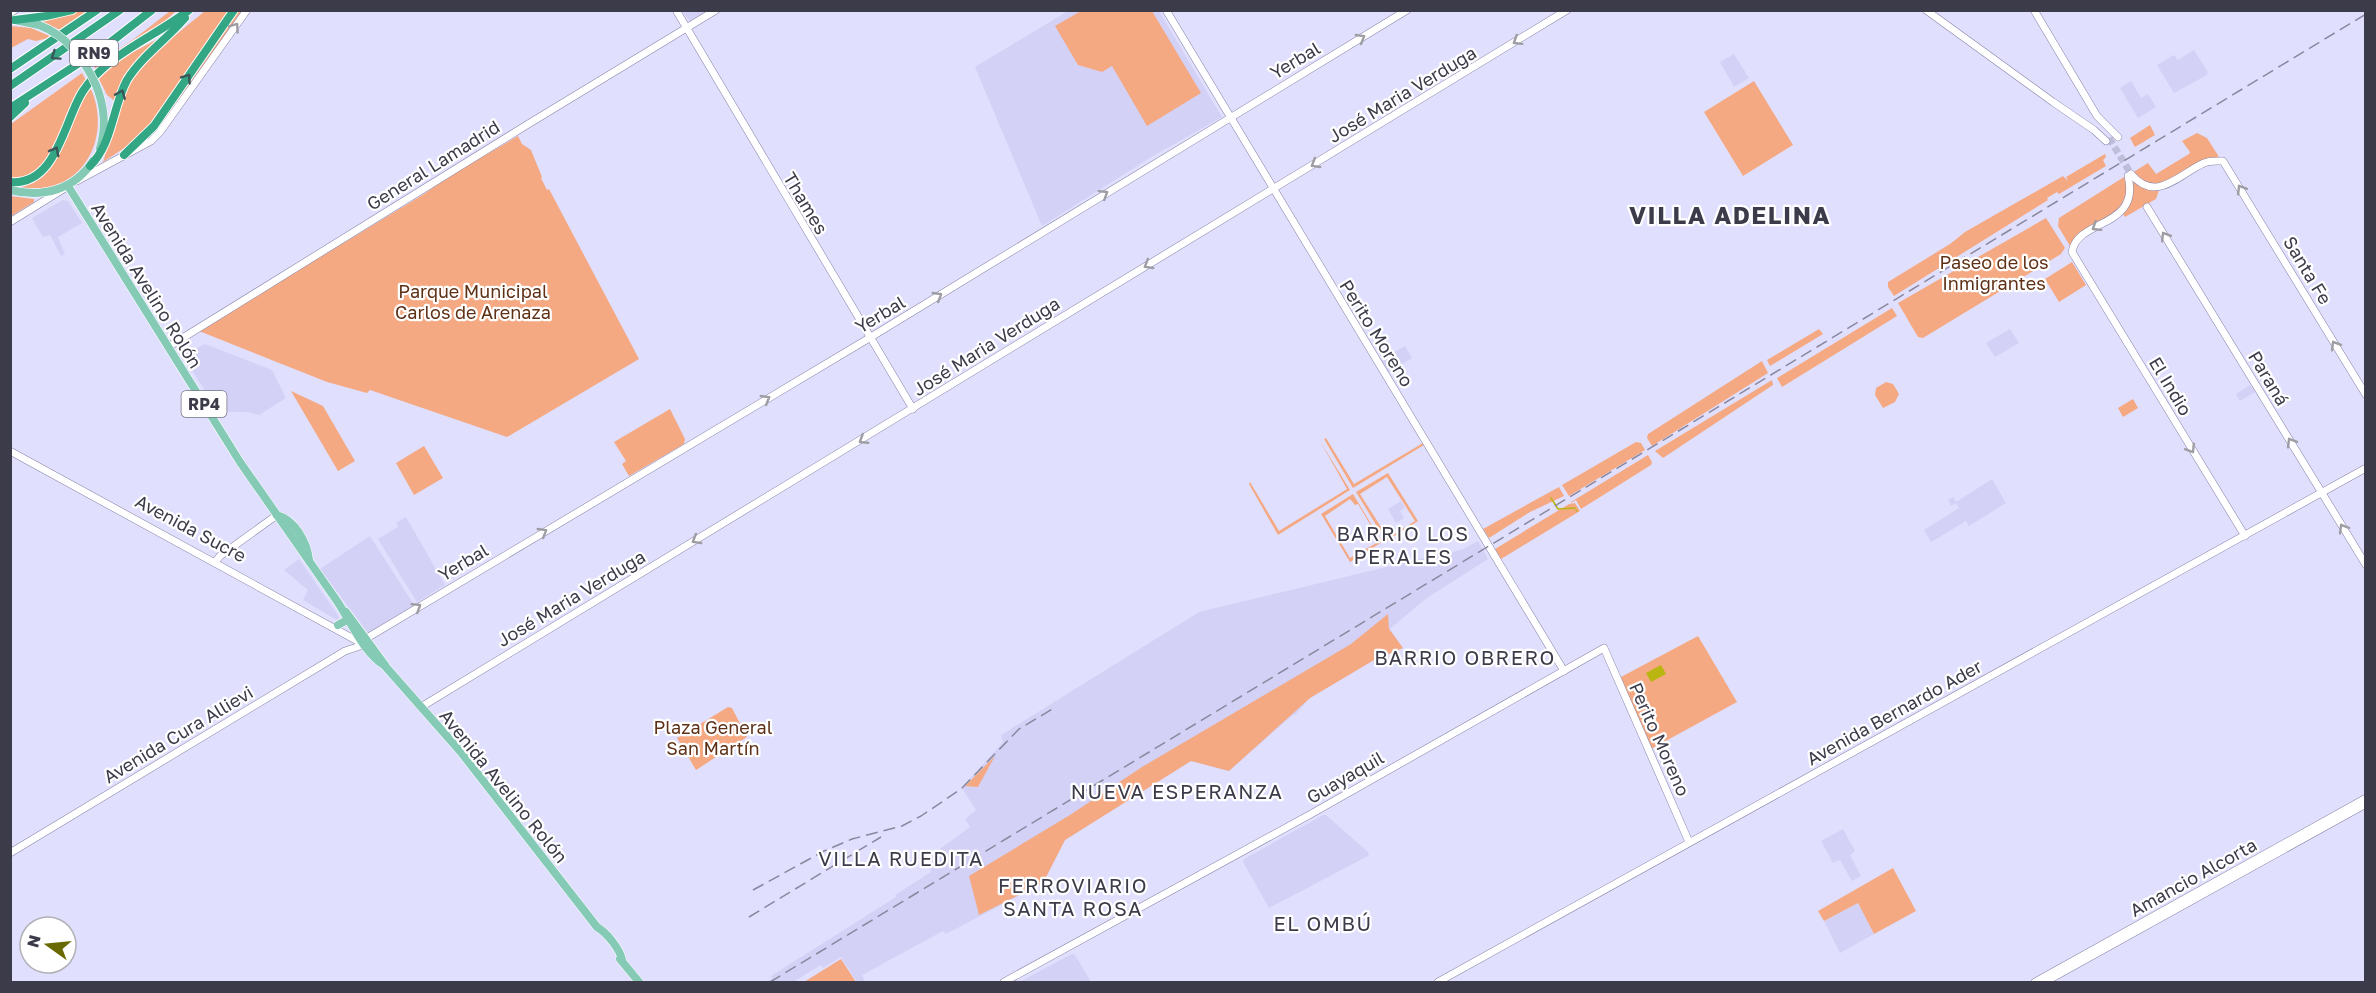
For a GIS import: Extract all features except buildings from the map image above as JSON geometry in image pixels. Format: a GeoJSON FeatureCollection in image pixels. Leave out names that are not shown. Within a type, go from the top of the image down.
{"type":"FeatureCollection","features":[{"type":"Feature","properties":{"kind":"highway"},"geometry":{"type":"LineString","coordinates":[[13,16],[72,10]]}},
{"type":"Feature","properties":{"kind":"highway"},"geometry":{"type":"LineString","coordinates":[[10,69],[97,10]]}},
{"type":"Feature","properties":{"kind":"highway","name":"RN9"},"geometry":{"type":"LineString","coordinates":[[10,86],[120,10]]}},
{"type":"Feature","properties":{"kind":"highway","name":"RN9"},"geometry":{"type":"LineString","coordinates":[[10,108],[106,45],[152,10]]}},
{"type":"Feature","properties":{"kind":"highway"},"geometry":{"type":"LineString","coordinates":[[90,166],[104,149],[121,94],[131,74],[190,10]]}},
{"type":"Feature","properties":{"kind":"highway"},"geometry":{"type":"LineString","coordinates":[[10,182],[27,180],[46,166],[57,148],[78,100],[96,75],[113,61],[190,10]]}},
{"type":"Feature","properties":{"kind":"highway"},"geometry":{"type":"LineString","coordinates":[[124,155],[154,126],[234,10]]}},
{"type":"Feature","properties":{"kind":"highway"},"geometry":{"type":"LineString","coordinates":[[10,117],[34,94]]}},
{"type":"Feature","properties":{"kind":"main road"},"geometry":{"type":"LineString","coordinates":[[10,190],[40,193],[68,186],[90,166],[101,145],[104,129],[103,107],[96,85],[70,44],[39,25],[13,16]]}},
{"type":"Feature","properties":{"kind":"main road","name":"Avenida Avelino Rolón"},"geometry":{"type":"LineString","coordinates":[[68,186],[240,462],[347,620],[464,757],[597,927],[621,954],[622,960],[639,982]]}},
{"type":"Feature","properties":{"kind":"main road","name":"Avenida Avelino Rolón"},"geometry":{"type":"LineString","coordinates":[[341,608],[350,615],[366,644]]}},
{"type":"Feature","properties":{"kind":"main road"},"geometry":{"type":"LineString","coordinates":[[338,625],[347,620]]}},
{"type":"Feature","properties":{"kind":"street"},"geometry":{"type":"LineString","coordinates":[[10,222],[68,186],[151,141],[168,123],[247,10]]}},
{"type":"Feature","properties":{"kind":"street","name":"Thames"},"geometry":{"type":"LineString","coordinates":[[676,10],[913,409]]}},
{"type":"Feature","properties":{"kind":"street","name":"General Lamadrid"},"geometry":{"type":"LineString","coordinates":[[168,347],[522,127],[716,10]]}},
{"type":"Feature","properties":{"kind":"street","name":"Perito Moreno"},"geometry":{"type":"LineString","coordinates":[[1166,10],[1564,670]]}},
{"type":"Feature","properties":{"kind":"street","name":"Yerbal"},"geometry":{"type":"LineString","coordinates":[[366,644],[1407,10]]}},
{"type":"Feature","properties":{"kind":"street","name":"José Maria Verduga"},"geometry":{"type":"LineString","coordinates":[[421,707],[1567,10]]}},
{"type":"Feature","properties":{"kind":"street"},"geometry":{"type":"LineString","coordinates":[[1926,10],[2107,139]]}},
{"type":"Feature","properties":{"kind":"street"},"geometry":{"type":"LineString","coordinates":[[2034,10],[2097,116],[2118,137]]}},
{"type":"Feature","properties":{"kind":"street","name":"Santa Fe"},"geometry":{"type":"LineString","coordinates":[[2072,252],[2073,245],[2080,237],[2118,214],[2126,206],[2131,194],[2130,175],[2141,184],[2158,187],[2205,162],[2223,160],[2366,395]]}},
{"type":"Feature","properties":{"kind":"street","name":"Paraná"},"geometry":{"type":"LineString","coordinates":[[2147,207],[2366,565]]}},
{"type":"Feature","properties":{"kind":"street","name":"El Indio"},"geometry":{"type":"LineString","coordinates":[[2072,252],[2245,536]]}},
{"type":"Feature","properties":{"kind":"street","name":"Avenida Sucre"},"geometry":{"type":"LineString","coordinates":[[10,446],[366,644]]}},
{"type":"Feature","properties":{"kind":"street","name":"Avenida Sucre"},"geometry":{"type":"LineString","coordinates":[[10,451],[338,625],[348,631],[352,637]]}},
{"type":"Feature","properties":{"kind":"street","name":"Avenida Bernardo Ader"},"geometry":{"type":"LineString","coordinates":[[1438,982],[2366,468]]}},
{"type":"Feature","properties":{"kind":"street"},"geometry":{"type":"LineString","coordinates":[[216,560],[277,515]]}},
{"type":"Feature","properties":{"kind":"street"},"geometry":{"type":"LineString","coordinates":[[350,648],[352,637]]}},
{"type":"Feature","properties":{"kind":"street","name":"Avenida Cura Allievi"},"geometry":{"type":"LineString","coordinates":[[10,853],[350,648],[366,644]]}},
{"type":"Feature","properties":{"kind":"street","name":"Perito Moreno"},"geometry":{"type":"LineString","coordinates":[[1604,648],[1689,842]]}},
{"type":"Feature","properties":{"kind":"street","name":"Guayaquil"},"geometry":{"type":"LineString","coordinates":[[1004,982],[1282,830],[1604,648]]}},
{"type":"Feature","properties":{"kind":"street","name":"Amancio Alcorta"},"geometry":{"type":"LineString","coordinates":[[2035,982],[2366,798]]}},
{"type":"Feature","properties":{"kind":"street"},"geometry":{"type":"LineString","coordinates":[[2045,982],[2366,804]]}},
{"type":"Feature","properties":{"kind":"shaded area"},"geometry":{"type":"Polygon","coordinates":[[[682,11],[710,11],[691,23],[682,11]]]}},
{"type":"Feature","properties":{"kind":"shaded area"},"geometry":{"type":"Polygon","coordinates":[[[1068,11],[1159,11],[1222,117],[1153,156],[1042,226],[975,67],[1068,11]]]}},
{"type":"Feature","properties":{"kind":"shaded area"},"geometry":{"type":"Polygon","coordinates":[[[2194,50],[2208,72],[2207,75],[2174,93],[2157,65],[2174,55],[2178,60],[2194,50]]]}},
{"type":"Feature","properties":{"kind":"shaded area"},"geometry":{"type":"Polygon","coordinates":[[[1734,54],[1749,78],[1734,87],[1720,62],[1734,54]]]}},
{"type":"Feature","properties":{"kind":"shaded area"},"geometry":{"type":"Polygon","coordinates":[[[2131,81],[2141,98],[2148,94],[2156,107],[2138,118],[2120,88],[2131,81]]]}},
{"type":"Feature","properties":{"kind":"shaded area"},"geometry":{"type":"Polygon","coordinates":[[[63,200],[68,201],[82,223],[58,237],[65,254],[61,256],[50,235],[43,237],[32,218],[63,200]]]}},
{"type":"Feature","properties":{"kind":"shaded area"},"geometry":{"type":"Polygon","coordinates":[[[2010,329],[2019,343],[1995,357],[1986,343],[2010,329]]]}},
{"type":"Feature","properties":{"kind":"shaded area"},"geometry":{"type":"Polygon","coordinates":[[[205,344],[272,370],[286,398],[259,415],[247,412],[219,412],[182,355],[205,344]]]}},
{"type":"Feature","properties":{"kind":"shaded area"},"geometry":{"type":"Polygon","coordinates":[[[1405,346],[1412,358],[1388,373],[1380,360],[1405,346]]]}},
{"type":"Feature","properties":{"kind":"shaded area"},"geometry":{"type":"Polygon","coordinates":[[[2250,385],[2255,392],[2240,401],[2236,394],[2250,385]]]}},
{"type":"Feature","properties":{"kind":"shaded area"},"geometry":{"type":"Polygon","coordinates":[[[1992,479],[2006,503],[1969,526],[1966,521],[1931,542],[1924,530],[1959,508],[1956,503],[1951,506],[1948,500],[1953,497],[1956,502],[1992,479]]]}},
{"type":"Feature","properties":{"kind":"shaded area"},"geometry":{"type":"Polygon","coordinates":[[[1401,501],[1405,508],[1400,511],[1404,518],[1396,523],[1388,509],[1401,501]]]}},
{"type":"Feature","properties":{"kind":"shaded area"},"geometry":{"type":"Polygon","coordinates":[[[406,517],[445,585],[417,602],[378,539],[398,527],[396,523],[406,517]]]}},
{"type":"Feature","properties":{"kind":"shaded area"},"geometry":{"type":"Polygon","coordinates":[[[370,536],[414,605],[368,633],[320,569],[370,536]]]}},
{"type":"Feature","properties":{"kind":"shaded area"},"geometry":{"type":"Polygon","coordinates":[[[1478,541],[1488,559],[1424,600],[1390,629],[1403,648],[1374,660],[1310,698],[1295,715],[1229,771],[1191,761],[1065,840],[1043,883],[946,934],[943,931],[862,975],[865,982],[857,982],[841,957],[823,968],[821,965],[793,982],[766,982],[772,979],[771,976],[896,897],[895,895],[931,872],[925,860],[970,827],[965,819],[976,810],[962,788],[1003,742],[1001,735],[1199,612],[1424,558],[1427,560],[1463,549],[1478,541]]]}},
{"type":"Feature","properties":{"kind":"shaded area"},"geometry":{"type":"Polygon","coordinates":[[[299,559],[339,617],[337,620],[303,600],[308,590],[284,570],[299,559]]]}},
{"type":"Feature","properties":{"kind":"shaded area"},"geometry":{"type":"Polygon","coordinates":[[[1661,665],[1666,674],[1651,682],[1646,673],[1661,665]]]}},
{"type":"Feature","properties":{"kind":"shaded area"},"geometry":{"type":"Polygon","coordinates":[[[1326,815],[1369,853],[1368,856],[1269,908],[1243,862],[1244,859],[1326,815]]]}},
{"type":"Feature","properties":{"kind":"shaded area"},"geometry":{"type":"Polygon","coordinates":[[[1843,829],[1855,851],[1850,855],[1861,876],[1852,881],[1840,860],[1833,863],[1821,841],[1843,829]]]}},
{"type":"Feature","properties":{"kind":"shaded area"},"geometry":{"type":"Polygon","coordinates":[[[1858,903],[1874,934],[1840,953],[1824,921],[1858,903]]]}},
{"type":"Feature","properties":{"kind":"shaded area"},"geometry":{"type":"Polygon","coordinates":[[[1072,954],[1075,955],[1091,982],[1019,982],[1072,954]]]}},
{"type":"Feature","properties":{"kind":"green space"},"geometry":{"type":"Polygon","coordinates":[[[80,11],[95,11],[64,32],[42,21],[80,11]]]}},
{"type":"Feature","properties":{"kind":"green space"},"geometry":{"type":"Polygon","coordinates":[[[170,11],[176,11],[151,34],[96,70],[94,66],[170,11]]]}},
{"type":"Feature","properties":{"kind":"green space"},"geometry":{"type":"Polygon","coordinates":[[[205,11],[230,11],[153,124],[132,143],[103,162],[118,111],[131,80],[152,54],[205,11]]]}},
{"type":"Feature","properties":{"kind":"green space"},"geometry":{"type":"Polygon","coordinates":[[[239,11],[243,11],[157,132],[150,137],[239,11]]]}},
{"type":"Feature","properties":{"kind":"green space"},"geometry":{"type":"Polygon","coordinates":[[[1081,11],[1152,11],[1201,93],[1147,126],[1112,66],[1102,72],[1078,65],[1055,26],[1081,11]]]}},
{"type":"Feature","properties":{"kind":"green space"},"geometry":{"type":"Polygon","coordinates":[[[10,26],[31,28],[52,37],[36,41],[28,39],[11,48],[10,26]]]}},
{"type":"Feature","properties":{"kind":"green space"},"geometry":{"type":"Polygon","coordinates":[[[156,40],[159,41],[116,102],[107,95],[98,77],[131,53],[156,40]]]}},
{"type":"Feature","properties":{"kind":"green space"},"geometry":{"type":"Polygon","coordinates":[[[82,73],[86,80],[45,164],[25,179],[11,179],[11,124],[82,73]]]}},
{"type":"Feature","properties":{"kind":"green space"},"geometry":{"type":"Polygon","coordinates":[[[1754,81],[1793,145],[1743,176],[1704,112],[1754,81]]]}},
{"type":"Feature","properties":{"kind":"green space"},"geometry":{"type":"Polygon","coordinates":[[[90,87],[96,106],[98,126],[95,144],[87,160],[76,174],[60,183],[42,188],[21,187],[33,183],[51,168],[76,111],[90,87]]]}},
{"type":"Feature","properties":{"kind":"green space"},"geometry":{"type":"Polygon","coordinates":[[[2150,125],[2155,135],[2135,147],[2130,138],[2150,125]]]}},
{"type":"Feature","properties":{"kind":"green space"},"geometry":{"type":"Polygon","coordinates":[[[2197,133],[2207,138],[2219,157],[2158,185],[2143,182],[2132,173],[2148,163],[2156,174],[2189,154],[2190,152],[2182,141],[2197,133]]]}},
{"type":"Feature","properties":{"kind":"green space","name":"Parque Municipal Carlos de Arenaza"},"geometry":{"type":"Polygon","coordinates":[[[518,136],[522,144],[531,150],[547,190],[549,189],[639,359],[507,437],[370,390],[367,393],[327,382],[199,331],[424,194],[451,175],[518,136]]]}},
{"type":"Feature","properties":{"kind":"green space"},"geometry":{"type":"Polygon","coordinates":[[[2105,154],[2106,157],[2103,160],[2106,166],[2059,194],[2057,192],[2047,198],[2048,200],[1894,296],[1888,287],[1888,282],[1950,244],[1965,232],[2063,176],[2068,181],[2066,177],[2105,154]]]}},
{"type":"Feature","properties":{"kind":"green space"},"geometry":{"type":"Polygon","coordinates":[[[2124,177],[2125,198],[2120,207],[2075,239],[2070,246],[2058,226],[2059,218],[2124,177]]]}},
{"type":"Feature","properties":{"kind":"green space"},"geometry":{"type":"Polygon","coordinates":[[[2130,177],[2159,190],[2156,199],[2125,217],[2123,214],[2132,197],[2133,187],[2130,177]]]}},
{"type":"Feature","properties":{"kind":"green space"},"geometry":{"type":"Polygon","coordinates":[[[10,196],[34,199],[34,202],[11,216],[10,196]]]}},
{"type":"Feature","properties":{"kind":"green space","name":"Paseo de los Inmigrantes"},"geometry":{"type":"Polygon","coordinates":[[[2046,218],[2065,248],[2061,254],[1923,338],[1918,337],[1898,303],[2046,218]]]}},
{"type":"Feature","properties":{"kind":"green space"},"geometry":{"type":"Polygon","coordinates":[[[2072,262],[2086,285],[2059,302],[2045,279],[2072,262]]]}},
{"type":"Feature","properties":{"kind":"green space"},"geometry":{"type":"Polygon","coordinates":[[[1892,308],[1897,316],[1782,387],[1777,378],[1892,308]]]}},
{"type":"Feature","properties":{"kind":"green space"},"geometry":{"type":"Polygon","coordinates":[[[1819,329],[1823,334],[1770,366],[1767,360],[1819,329]]]}},
{"type":"Feature","properties":{"kind":"green space"},"geometry":{"type":"Polygon","coordinates":[[[1762,361],[1768,373],[1652,446],[1647,438],[1648,434],[1762,361]]]}},
{"type":"Feature","properties":{"kind":"green space"},"geometry":{"type":"Polygon","coordinates":[[[1772,380],[1773,385],[1663,458],[1655,451],[1772,380]]]}},
{"type":"Feature","properties":{"kind":"green space"},"geometry":{"type":"Polygon","coordinates":[[[1886,382],[1893,384],[1899,394],[1895,402],[1883,408],[1875,395],[1876,388],[1886,382]]]}},
{"type":"Feature","properties":{"kind":"green space"},"geometry":{"type":"Polygon","coordinates":[[[291,391],[323,406],[355,461],[338,471],[291,391]]]}},
{"type":"Feature","properties":{"kind":"green space"},"geometry":{"type":"Polygon","coordinates":[[[2133,399],[2138,408],[2123,417],[2118,408],[2133,399]]]}},
{"type":"Feature","properties":{"kind":"green space"},"geometry":{"type":"Polygon","coordinates":[[[670,409],[685,439],[684,444],[629,476],[622,464],[626,461],[614,442],[670,409]]]}},
{"type":"Feature","properties":{"kind":"green space"},"geometry":{"type":"Polygon","coordinates":[[[1326,438],[1354,484],[1423,443],[1424,445],[1353,488],[1324,439],[1326,438]]]}},
{"type":"Feature","properties":{"kind":"green space"},"geometry":{"type":"Polygon","coordinates":[[[1320,441],[1350,490],[1278,535],[1249,484],[1250,482],[1279,531],[1347,489],[1320,441]]]}},
{"type":"Feature","properties":{"kind":"green space"},"geometry":{"type":"Polygon","coordinates":[[[1636,442],[1641,443],[1645,450],[1569,496],[1562,485],[1636,442]]]}},
{"type":"Feature","properties":{"kind":"green space"},"geometry":{"type":"Polygon","coordinates":[[[424,446],[443,478],[414,495],[396,463],[424,446]]]}},
{"type":"Feature","properties":{"kind":"green space"},"geometry":{"type":"Polygon","coordinates":[[[1648,455],[1652,462],[1651,465],[1581,509],[1576,500],[1571,503],[1571,502],[1648,455]]]}},
{"type":"Feature","properties":{"kind":"green space"},"geometry":{"type":"Polygon","coordinates":[[[1388,473],[1418,521],[1386,541],[1356,492],[1388,473]],[[1387,477],[1360,494],[1388,538],[1415,521],[1387,477]]]}},
{"type":"Feature","properties":{"kind":"green space"},"geometry":{"type":"Polygon","coordinates":[[[1559,487],[1564,496],[1530,512],[1489,538],[1483,529],[1559,487]]]}},
{"type":"Feature","properties":{"kind":"green space"},"geometry":{"type":"Polygon","coordinates":[[[1353,494],[1382,542],[1350,562],[1321,514],[1353,494]],[[1350,499],[1325,516],[1350,558],[1380,541],[1358,504],[1355,505],[1350,499]]]}},
{"type":"Feature","properties":{"kind":"green space"},"geometry":{"type":"Polygon","coordinates":[[[1575,503],[1580,511],[1501,559],[1495,549],[1569,504],[1575,503]]]}},
{"type":"Feature","properties":{"kind":"green space"},"geometry":{"type":"Polygon","coordinates":[[[1388,614],[1389,629],[1403,648],[1374,660],[1310,698],[1229,771],[1191,761],[1065,840],[1043,883],[979,915],[969,876],[1070,815],[1142,767],[1351,644],[1388,614]]]}},
{"type":"Feature","properties":{"kind":"green space"},"geometry":{"type":"Polygon","coordinates":[[[1698,636],[1737,702],[1651,749],[1621,677],[1698,636]]]}},
{"type":"Feature","properties":{"kind":"green space","name":"Plaza General San Martín"},"geometry":{"type":"Polygon","coordinates":[[[728,707],[732,708],[747,737],[696,770],[677,738],[728,707]]]}},
{"type":"Feature","properties":{"kind":"green space"},"geometry":{"type":"Polygon","coordinates":[[[995,756],[978,787],[965,786],[995,756]]]}},
{"type":"Feature","properties":{"kind":"green space"},"geometry":{"type":"Polygon","coordinates":[[[1893,868],[1916,911],[1874,934],[1858,903],[1824,921],[1818,911],[1893,868]]]}},
{"type":"Feature","properties":{"kind":"green space"},"geometry":{"type":"Polygon","coordinates":[[[841,959],[856,982],[804,982],[841,959]]]}},
{"type":"Feature","properties":{"kind":"waterway"},"geometry":{"type":"LineString","coordinates":[[1551,498],[1558,509],[1575,508]]}},
{"type":"Feature","properties":{"kind":"tunnel"},"geometry":{"type":"LineString","coordinates":[[2109,138],[2131,174]]}},
{"type":"Feature","properties":{"kind":"railway"},"geometry":{"type":"LineString","coordinates":[[770,982],[2366,14]]}},
{"type":"Feature","properties":{"kind":"railway"},"geometry":{"type":"LineString","coordinates":[[753,890],[824,851],[852,839],[902,826],[921,816],[961,789],[1019,729],[1054,708]]}},
{"type":"Feature","properties":{"kind":"railway"},"geometry":{"type":"LineString","coordinates":[[749,917],[881,837]]}},
{"type":"Feature","properties":{"kind":"district","name":"VILLA ADELINA"},"geometry":{"type":"Point","coordinates":[1730,214]}},
{"type":"Feature","properties":{"kind":"district","name":"BARRIO LOS PERALES"},"geometry":{"type":"Point","coordinates":[1403,544]}},
{"type":"Feature","properties":{"kind":"district","name":"BARRIO OBRERO"},"geometry":{"type":"Point","coordinates":[1465,657]}},
{"type":"Feature","properties":{"kind":"district","name":"NUEVA ESPERANZA"},"geometry":{"type":"Point","coordinates":[1177,791]}},
{"type":"Feature","properties":{"kind":"district","name":"VILLA RUEDITA"},"geometry":{"type":"Point","coordinates":[901,858]}},
{"type":"Feature","properties":{"kind":"district","name":"FERROVIARIO SANTA ROSA"},"geometry":{"type":"Point","coordinates":[1073,896]}},
{"type":"Feature","properties":{"kind":"district","name":"EL OMBÚ"},"geometry":{"type":"Point","coordinates":[1323,923]}}]}
